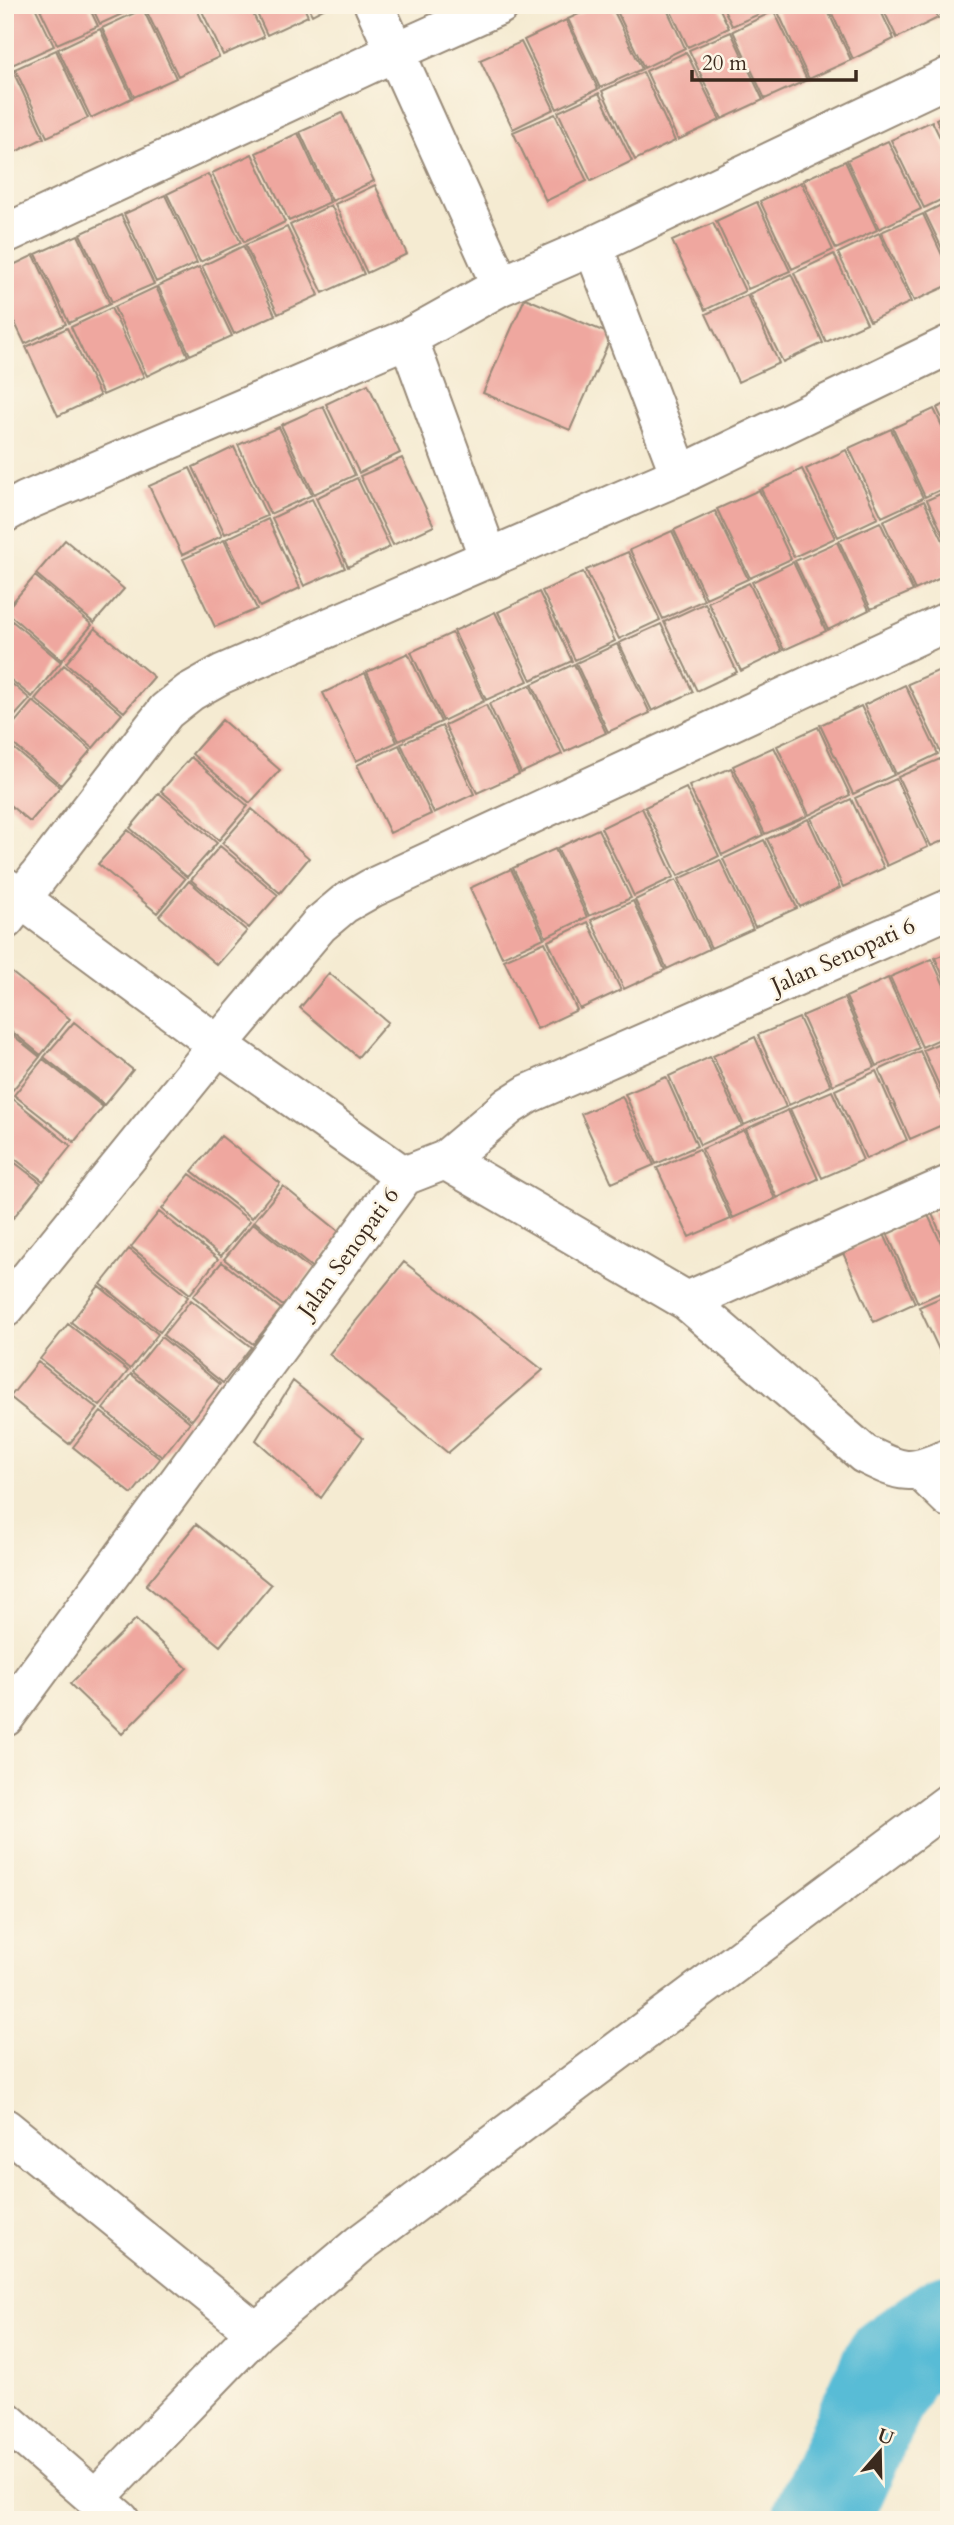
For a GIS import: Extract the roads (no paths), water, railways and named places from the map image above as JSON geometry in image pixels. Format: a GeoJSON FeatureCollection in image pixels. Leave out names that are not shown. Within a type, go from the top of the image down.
{"type":"FeatureCollection","features":[{"type":"Feature","properties":{"kind":"street"},"geometry":{"type":"LineString","coordinates":[[374,5],[501,286]]}},
{"type":"Feature","properties":{"kind":"street"},"geometry":{"type":"LineString","coordinates":[[5,234],[395,51],[500,5]]}},
{"type":"Feature","properties":{"kind":"street"},"geometry":{"type":"LineString","coordinates":[[5,513],[26,500],[408,338],[501,286],[593,246],[949,77]]}},
{"type":"Feature","properties":{"kind":"street"},"geometry":{"type":"LineString","coordinates":[[593,246],[680,475]]}},
{"type":"Feature","properties":{"kind":"street"},"geometry":{"type":"LineString","coordinates":[[408,338],[489,559]]}},
{"type":"Feature","properties":{"kind":"street"},"geometry":{"type":"LineString","coordinates":[[404,1176],[11,903],[166,711],[190,692],[222,674],[680,475],[949,345]]}},
{"type":"Feature","properties":{"kind":"street"},"geometry":{"type":"LineString","coordinates":[[5,1308],[218,1045],[319,925],[344,904],[372,888],[949,621]]}},
{"type":"Feature","properties":{"kind":"street","name":"Jalan Senopati 6"},"geometry":{"type":"LineString","coordinates":[[5,1717],[404,1176],[445,1160],[509,1106],[528,1094],[949,909]]}},
{"type":"Feature","properties":{"kind":"street"},"geometry":{"type":"LineString","coordinates":[[445,1160],[687,1301],[863,1454],[894,1468],[934,1464],[949,1498]]}},
{"type":"Feature","properties":{"kind":"street"},"geometry":{"type":"LineString","coordinates":[[687,1301],[949,1185]]}},
{"type":"Feature","properties":{"kind":"street"},"geometry":{"type":"LineString","coordinates":[[5,2420],[108,2509],[256,2332],[360,2244],[949,1802]]}},
{"type":"Feature","properties":{"kind":"street"},"geometry":{"type":"LineString","coordinates":[[5,2128],[256,2332]]}},
{"type":"Feature","properties":{"kind":"waterway"},"geometry":{"type":"LineString","coordinates":[[821,2520],[892,2363],[949,2323]]}}]}
